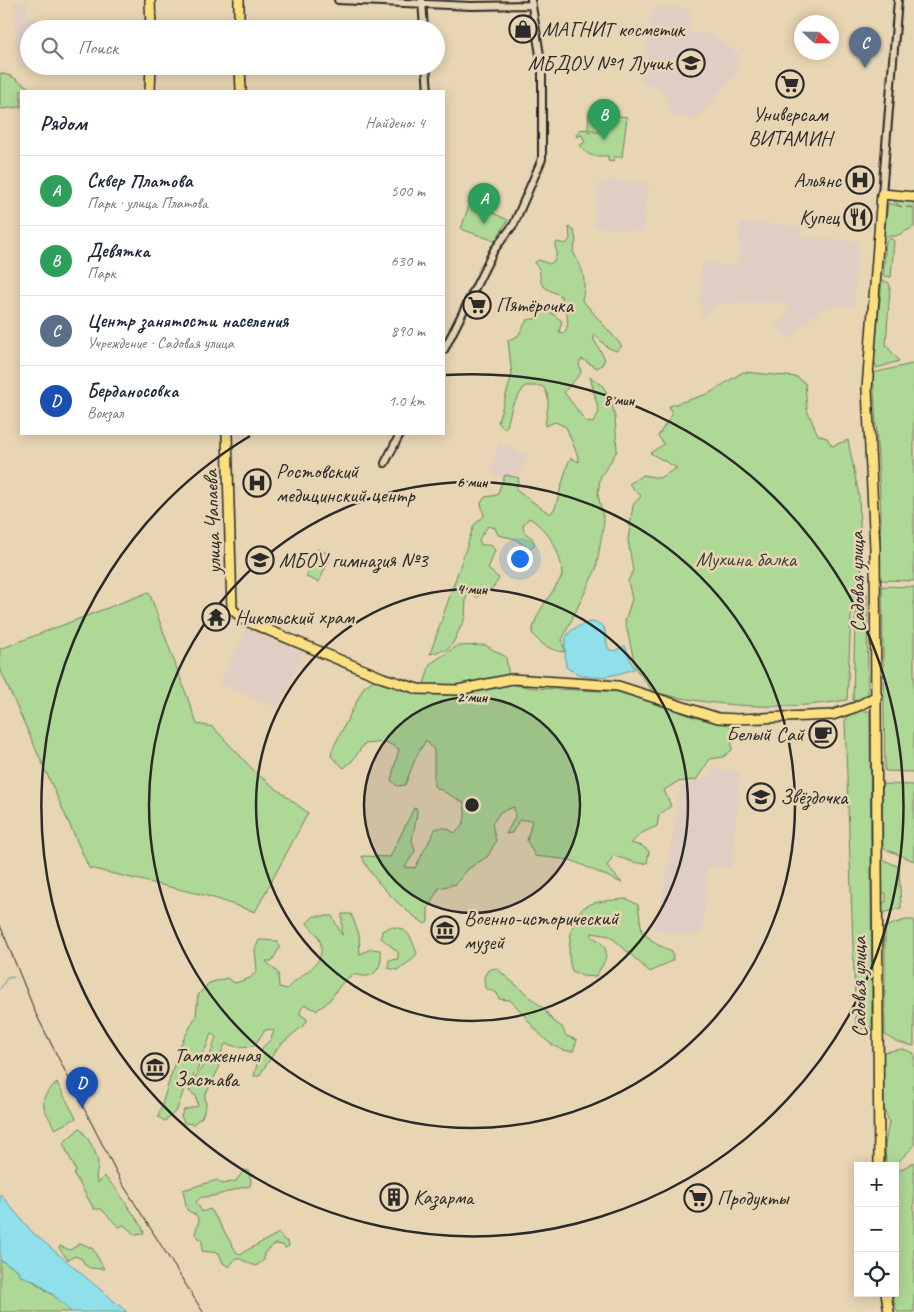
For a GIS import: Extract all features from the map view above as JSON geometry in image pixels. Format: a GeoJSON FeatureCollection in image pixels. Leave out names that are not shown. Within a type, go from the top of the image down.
{"type":"FeatureCollection","features":[{"type":"Feature","properties":{"kind":"main road"},"geometry":{"type":"LineString","coordinates":[[150,0],[151,20]]}},
{"type":"Feature","properties":{"kind":"main road"},"geometry":{"type":"LineString","coordinates":[[238,0],[239,20]]}},
{"type":"Feature","properties":{"kind":"main road"},"geometry":{"type":"LineString","coordinates":[[150,90],[151,75]]}},
{"type":"Feature","properties":{"kind":"main road"},"geometry":{"type":"LineString","coordinates":[[240,75],[241,90]]}},
{"type":"Feature","properties":{"kind":"main road"},"geometry":{"type":"LineString","coordinates":[[882,194],[914,197]]}},
{"type":"Feature","properties":{"kind":"main road","name":"Садовая улица"},"geometry":{"type":"LineString","coordinates":[[879,1162],[876,1041],[877,696],[874,514],[867,389],[882,194]]}},
{"type":"Feature","properties":{"kind":"main road","name":"улица Чапаева"},"geometry":{"type":"LineString","coordinates":[[228,435],[232,609],[244,620],[383,678],[418,689],[442,692],[512,679],[618,686],[712,716],[738,719],[832,715],[856,707]]}},
{"type":"Feature","properties":{"kind":"main road"},"geometry":{"type":"LineString","coordinates":[[856,707],[877,696]]}},
{"type":"Feature","properties":{"kind":"main road"},"geometry":{"type":"LineString","coordinates":[[856,707],[867,708],[877,715]]}},
{"type":"Feature","properties":{"kind":"main road"},"geometry":{"type":"LineString","coordinates":[[887,1297],[889,1312]]}},
{"type":"Feature","properties":{"kind":"street"},"geometry":{"type":"LineString","coordinates":[[338,0],[422,2],[471,6],[531,2],[542,67],[542,159],[514,224],[494,250],[445,348]]}},
{"type":"Feature","properties":{"kind":"street","name":"Садовая улица"},"geometry":{"type":"LineString","coordinates":[[882,194],[898,0]]}},
{"type":"Feature","properties":{"kind":"street"},"geometry":{"type":"LineString","coordinates":[[422,2],[423,20]]}},
{"type":"Feature","properties":{"kind":"street"},"geometry":{"type":"LineString","coordinates":[[427,75],[428,90]]}},
{"type":"Feature","properties":{"kind":"street"},"geometry":{"type":"LineString","coordinates":[[385,463],[399,435]]}},
{"type":"Feature","properties":{"kind":"shaded area"},"geometry":{"type":"Polygon","coordinates":[[[27,2],[28,14],[35,18],[35,20],[20,20],[20,66],[18,66],[14,3],[27,2]]]}},
{"type":"Feature","properties":{"kind":"shaded area","name":"МБДОУ №1 Лучик"},"geometry":{"type":"Polygon","coordinates":[[[653,8],[691,8],[690,33],[713,34],[739,55],[737,72],[696,120],[671,114],[663,92],[640,81],[653,8]]]}},
{"type":"Feature","properties":{"kind":"shaded area"},"geometry":{"type":"Polygon","coordinates":[[[613,180],[649,184],[642,232],[593,227],[598,184],[613,180]]]}},
{"type":"Feature","properties":{"kind":"shaded area"},"geometry":{"type":"Polygon","coordinates":[[[741,222],[800,226],[803,238],[859,241],[854,306],[823,307],[789,339],[775,326],[780,320],[783,321],[789,306],[779,302],[722,304],[713,310],[707,311],[706,317],[702,317],[702,306],[699,305],[702,263],[738,266],[741,222]]]}},
{"type":"Feature","properties":{"kind":"shaded area"},"geometry":{"type":"Polygon","coordinates":[[[499,443],[527,456],[519,474],[501,478],[490,473],[499,443]]]}},
{"type":"Feature","properties":{"kind":"shaded area"},"geometry":{"type":"Polygon","coordinates":[[[246,628],[302,653],[303,656],[278,708],[219,684],[246,628]]]}},
{"type":"Feature","properties":{"kind":"shaded area"},"geometry":{"type":"Polygon","coordinates":[[[712,767],[740,773],[732,868],[708,867],[702,933],[693,936],[653,930],[662,903],[678,796],[683,787],[710,776],[712,767]]]}},
{"type":"Feature","properties":{"kind":"green space"},"geometry":{"type":"Polygon","coordinates":[[[0,73],[11,76],[32,90],[20,90],[20,107],[0,109],[0,73]]]}},
{"type":"Feature","properties":{"kind":"green space"},"geometry":{"type":"Polygon","coordinates":[[[589,112],[601,113],[599,131],[588,129],[589,112]]]}},
{"type":"Feature","properties":{"kind":"green space"},"geometry":{"type":"Polygon","coordinates":[[[603,114],[627,117],[622,157],[614,157],[613,162],[608,161],[608,156],[593,156],[587,153],[580,145],[585,142],[582,135],[577,137],[576,134],[579,133],[579,130],[587,129],[587,131],[601,133],[603,114]]]}},
{"type":"Feature","properties":{"kind":"green space"},"geometry":{"type":"Polygon","coordinates":[[[894,199],[914,199],[914,207],[906,207],[914,208],[914,227],[896,236],[884,236],[888,203],[902,207],[894,202],[894,199]]]}},
{"type":"Feature","properties":{"kind":"green space"},"geometry":{"type":"Polygon","coordinates":[[[470,202],[508,220],[495,241],[461,229],[470,202]]]}},
{"type":"Feature","properties":{"kind":"green space"},"geometry":{"type":"Polygon","coordinates":[[[569,227],[574,231],[576,240],[573,252],[583,274],[582,300],[622,346],[616,351],[607,347],[594,334],[594,340],[605,359],[602,365],[597,368],[582,359],[579,363],[581,373],[564,392],[586,422],[593,423],[599,412],[590,377],[602,385],[611,400],[615,416],[617,451],[600,478],[598,495],[604,522],[596,569],[562,640],[565,652],[551,648],[542,644],[532,633],[540,611],[562,576],[560,559],[553,543],[543,529],[529,518],[523,525],[524,532],[532,538],[535,545],[528,549],[516,539],[498,535],[495,528],[488,526],[479,539],[481,545],[491,545],[495,550],[488,569],[499,578],[493,588],[487,592],[476,597],[472,592],[466,598],[465,618],[453,643],[448,649],[430,654],[474,525],[484,516],[481,503],[485,497],[497,495],[505,475],[519,478],[516,490],[550,514],[555,508],[568,463],[571,458],[579,462],[566,427],[555,422],[545,426],[548,400],[542,386],[525,386],[512,406],[507,426],[504,429],[498,422],[512,375],[508,340],[518,336],[527,320],[538,318],[541,307],[562,321],[559,332],[564,333],[566,329],[568,320],[561,296],[547,289],[542,284],[539,270],[534,263],[539,260],[550,264],[555,260],[557,252],[555,246],[557,242],[566,244],[570,239],[569,227]]]}},
{"type":"Feature","properties":{"kind":"green space"},"geometry":{"type":"Polygon","coordinates":[[[890,238],[894,241],[891,277],[883,276],[886,241],[890,238]]]}},
{"type":"Feature","properties":{"kind":"green space"},"geometry":{"type":"Polygon","coordinates":[[[882,280],[889,283],[890,287],[886,345],[899,361],[877,368],[874,360],[882,280]]]}},
{"type":"Feature","properties":{"kind":"green space"},"geometry":{"type":"Polygon","coordinates":[[[914,365],[914,581],[879,580],[881,512],[873,373],[914,365]]]}},
{"type":"Feature","properties":{"kind":"green space","name":"Мухина балка"},"geometry":{"type":"Polygon","coordinates":[[[743,372],[797,377],[805,383],[807,410],[818,435],[827,438],[832,446],[848,440],[859,496],[862,583],[851,617],[847,700],[799,706],[750,706],[701,701],[653,692],[636,669],[625,621],[632,599],[628,581],[633,571],[628,540],[633,505],[641,496],[629,484],[643,475],[659,478],[677,468],[650,453],[664,444],[658,436],[672,414],[669,406],[708,394],[743,372]]]}},
{"type":"Feature","properties":{"kind":"green space"},"geometry":{"type":"Polygon","coordinates":[[[318,549],[331,555],[319,582],[306,577],[318,549]]]}},
{"type":"Feature","properties":{"kind":"green space"},"geometry":{"type":"Polygon","coordinates":[[[882,586],[914,587],[914,772],[885,771],[882,586]]]}},
{"type":"Feature","properties":{"kind":"green space"},"geometry":{"type":"Polygon","coordinates":[[[867,591],[868,693],[864,698],[853,701],[855,618],[863,593],[867,591]]]}},
{"type":"Feature","properties":{"kind":"green space"},"geometry":{"type":"Polygon","coordinates":[[[149,592],[197,724],[213,727],[257,774],[308,813],[255,912],[208,896],[89,868],[0,669],[0,649],[149,592]]]}},
{"type":"Feature","properties":{"kind":"green space"},"geometry":{"type":"Polygon","coordinates":[[[485,645],[506,657],[510,684],[534,688],[622,692],[697,718],[732,725],[732,750],[723,757],[710,759],[696,780],[677,782],[664,790],[671,806],[659,815],[657,826],[642,833],[631,843],[642,846],[649,851],[647,863],[634,862],[613,856],[607,866],[622,883],[571,860],[535,856],[527,841],[532,820],[519,820],[512,833],[506,834],[515,817],[514,807],[500,812],[492,824],[496,841],[488,856],[468,869],[456,884],[439,888],[428,908],[428,922],[425,924],[407,911],[389,894],[373,875],[362,856],[390,857],[414,808],[417,809],[412,840],[415,851],[405,867],[415,868],[436,828],[446,828],[455,833],[461,826],[465,816],[464,803],[434,786],[434,750],[426,740],[416,757],[405,785],[397,786],[391,780],[399,749],[386,742],[364,744],[353,760],[344,768],[331,756],[332,750],[364,687],[377,678],[422,691],[430,664],[457,646],[485,645]]]}},
{"type":"Feature","properties":{"kind":"green space"},"geometry":{"type":"Polygon","coordinates":[[[859,711],[870,711],[872,1028],[856,1029],[845,721],[849,715],[859,711]]]}},
{"type":"Feature","properties":{"kind":"green space"},"geometry":{"type":"Polygon","coordinates":[[[882,784],[914,785],[914,861],[883,848],[882,784]]]}},
{"type":"Feature","properties":{"kind":"green space"},"geometry":{"type":"Polygon","coordinates":[[[884,860],[899,867],[901,908],[883,913],[881,903],[886,902],[886,893],[881,893],[881,862],[884,860]]]}},
{"type":"Feature","properties":{"kind":"green space"},"geometry":{"type":"Polygon","coordinates":[[[627,899],[638,905],[642,932],[658,945],[672,951],[673,960],[650,972],[610,936],[592,933],[591,936],[598,940],[605,949],[606,954],[603,964],[595,977],[583,976],[572,971],[569,959],[570,941],[572,928],[581,910],[595,903],[627,899]]]}},
{"type":"Feature","properties":{"kind":"green space"},"geometry":{"type":"Polygon","coordinates":[[[342,914],[351,914],[359,934],[360,954],[371,949],[380,950],[381,961],[378,969],[368,976],[356,975],[349,977],[327,1003],[316,1010],[305,1005],[301,1009],[300,1014],[307,1019],[306,1023],[278,1047],[259,1076],[254,1076],[259,1056],[263,1047],[271,1039],[274,1031],[269,1029],[264,1031],[254,1046],[239,1047],[225,1044],[218,1061],[219,1068],[205,1096],[206,1105],[202,1117],[193,1124],[184,1123],[181,1116],[184,1110],[198,1106],[196,1096],[189,1091],[191,1083],[210,1056],[216,1037],[211,1033],[206,1048],[202,1053],[198,1069],[184,1089],[177,1110],[165,1121],[158,1117],[180,1046],[196,1016],[198,995],[209,983],[227,978],[235,983],[250,978],[257,971],[255,949],[259,940],[277,941],[280,947],[272,961],[266,961],[278,973],[279,987],[287,989],[312,968],[320,956],[319,938],[307,923],[314,916],[332,916],[342,935],[342,914]]]}},
{"type":"Feature","properties":{"kind":"green space"},"geometry":{"type":"Polygon","coordinates":[[[905,920],[914,920],[914,1046],[897,1042],[885,1035],[885,927],[905,920]]]}},
{"type":"Feature","properties":{"kind":"green space"},"geometry":{"type":"Polygon","coordinates":[[[390,927],[405,931],[411,938],[417,953],[412,960],[397,970],[388,968],[389,960],[398,959],[398,952],[381,938],[382,931],[390,927]]]}},
{"type":"Feature","properties":{"kind":"green space"},"geometry":{"type":"Polygon","coordinates":[[[496,968],[544,1009],[553,1021],[562,1027],[566,1036],[577,1040],[573,1051],[563,1050],[554,1046],[538,1032],[510,1000],[499,999],[497,993],[485,988],[484,977],[488,970],[496,968]]]}},
{"type":"Feature","properties":{"kind":"green space"},"geometry":{"type":"Polygon","coordinates":[[[903,1049],[914,1053],[914,1146],[898,1162],[886,1162],[885,1145],[889,1122],[884,1108],[883,1052],[903,1049]]]}},
{"type":"Feature","properties":{"kind":"green space"},"geometry":{"type":"Polygon","coordinates":[[[57,1083],[76,1118],[55,1129],[45,1110],[44,1099],[50,1089],[57,1083]]]}},
{"type":"Feature","properties":{"kind":"green space"},"geometry":{"type":"Polygon","coordinates":[[[80,1128],[89,1140],[98,1160],[96,1178],[98,1183],[104,1176],[117,1190],[142,1227],[144,1234],[135,1235],[124,1225],[119,1227],[101,1209],[94,1209],[74,1174],[76,1171],[63,1143],[80,1128]]]}},
{"type":"Feature","properties":{"kind":"green space"},"geometry":{"type":"Polygon","coordinates":[[[914,1162],[914,1312],[897,1312],[893,1297],[899,1297],[899,1171],[914,1162]]]}},
{"type":"Feature","properties":{"kind":"green space"},"geometry":{"type":"Polygon","coordinates":[[[244,1170],[248,1171],[251,1180],[250,1186],[213,1196],[201,1197],[196,1202],[202,1212],[210,1209],[212,1211],[237,1253],[240,1254],[279,1233],[288,1242],[289,1246],[285,1248],[283,1245],[275,1244],[264,1253],[264,1260],[256,1266],[236,1258],[229,1267],[223,1263],[219,1253],[202,1251],[202,1241],[195,1234],[199,1220],[196,1215],[187,1210],[183,1190],[217,1180],[223,1184],[236,1181],[244,1170]]]}},
{"type":"Feature","properties":{"kind":"green space"},"geometry":{"type":"Polygon","coordinates":[[[81,1243],[93,1249],[104,1269],[90,1268],[85,1265],[82,1259],[75,1256],[68,1260],[59,1248],[60,1246],[70,1250],[81,1243]]]}},
{"type":"Feature","properties":{"kind":"green space"},"geometry":{"type":"Polygon","coordinates":[[[0,1260],[18,1270],[20,1276],[27,1277],[60,1300],[71,1312],[0,1312],[0,1260]]]}},
{"type":"Feature","properties":{"kind":"water"},"geometry":{"type":"Polygon","coordinates":[[[590,622],[598,623],[604,627],[608,649],[614,651],[625,646],[634,669],[607,676],[591,677],[574,672],[566,667],[566,637],[574,629],[590,622]]]}},
{"type":"Feature","properties":{"kind":"water"},"geometry":{"type":"Polygon","coordinates":[[[0,1194],[33,1233],[127,1312],[71,1312],[47,1290],[33,1281],[20,1276],[18,1270],[0,1260],[0,1194]]]}},
{"type":"Feature","properties":{"kind":"waterway"},"geometry":{"type":"LineString","coordinates":[[0,989],[7,978],[14,977]]}},
{"type":"Feature","properties":{"kind":"railway"},"geometry":{"type":"LineString","coordinates":[[0,925],[36,1014],[122,1183],[203,1312]]}},
{"type":"Feature","properties":{"kind":"place","name":"МАГНИТ косметик"},"geometry":{"type":"Point","coordinates":[523,29]}},
{"type":"Feature","properties":{"kind":"place","name":"МБДОУ №1 Лучик"},"geometry":{"type":"Point","coordinates":[691,63]}},
{"type":"Feature","properties":{"kind":"place","name":"Центр занятости населения"},"geometry":{"type":"Point","coordinates":[865,68]}},
{"type":"Feature","properties":{"kind":"place","name":"Универсам ВИТАМИН"},"geometry":{"type":"Point","coordinates":[790,84]}},
{"type":"Feature","properties":{"kind":"place","name":"Девятка"},"geometry":{"type":"Point","coordinates":[604,140]}},
{"type":"Feature","properties":{"kind":"place","name":"Альянс"},"geometry":{"type":"Point","coordinates":[860,180]}},
{"type":"Feature","properties":{"kind":"place","name":"Купец"},"geometry":{"type":"Point","coordinates":[858,217]}},
{"type":"Feature","properties":{"kind":"place","name":"Сквер Платова"},"geometry":{"type":"Point","coordinates":[484,224]}},
{"type":"Feature","properties":{"kind":"place","name":"Пятёрочка"},"geometry":{"type":"Point","coordinates":[477,305]}},
{"type":"Feature","properties":{"kind":"place","name":"Ростовский медицинский центр"},"geometry":{"type":"Point","coordinates":[257,483]}},
{"type":"Feature","properties":{"kind":"place","name":"МБОУ гимназия №3"},"geometry":{"type":"Point","coordinates":[260,560]}},
{"type":"Feature","properties":{"kind":"place","name":"Никольский храм"},"geometry":{"type":"Point","coordinates":[216,617]}},
{"type":"Feature","properties":{"kind":"place","name":"Белый Сай"},"geometry":{"type":"Point","coordinates":[823,734]}},
{"type":"Feature","properties":{"kind":"place","name":"Звёздочка"},"geometry":{"type":"Point","coordinates":[761,797]}},
{"type":"Feature","properties":{"kind":"place","name":"Военно-исторический музей"},"geometry":{"type":"Point","coordinates":[445,930]}},
{"type":"Feature","properties":{"kind":"place","name":"Таможенная Застава"},"geometry":{"type":"Point","coordinates":[155,1067]}},
{"type":"Feature","properties":{"kind":"place","name":"Берданосовка"},"geometry":{"type":"Point","coordinates":[82,1108]}},
{"type":"Feature","properties":{"kind":"place","name":"Казарма"},"geometry":{"type":"Point","coordinates":[394,1197]}},
{"type":"Feature","properties":{"kind":"place","name":"Продукты"},"geometry":{"type":"Point","coordinates":[698,1198]}}]}
